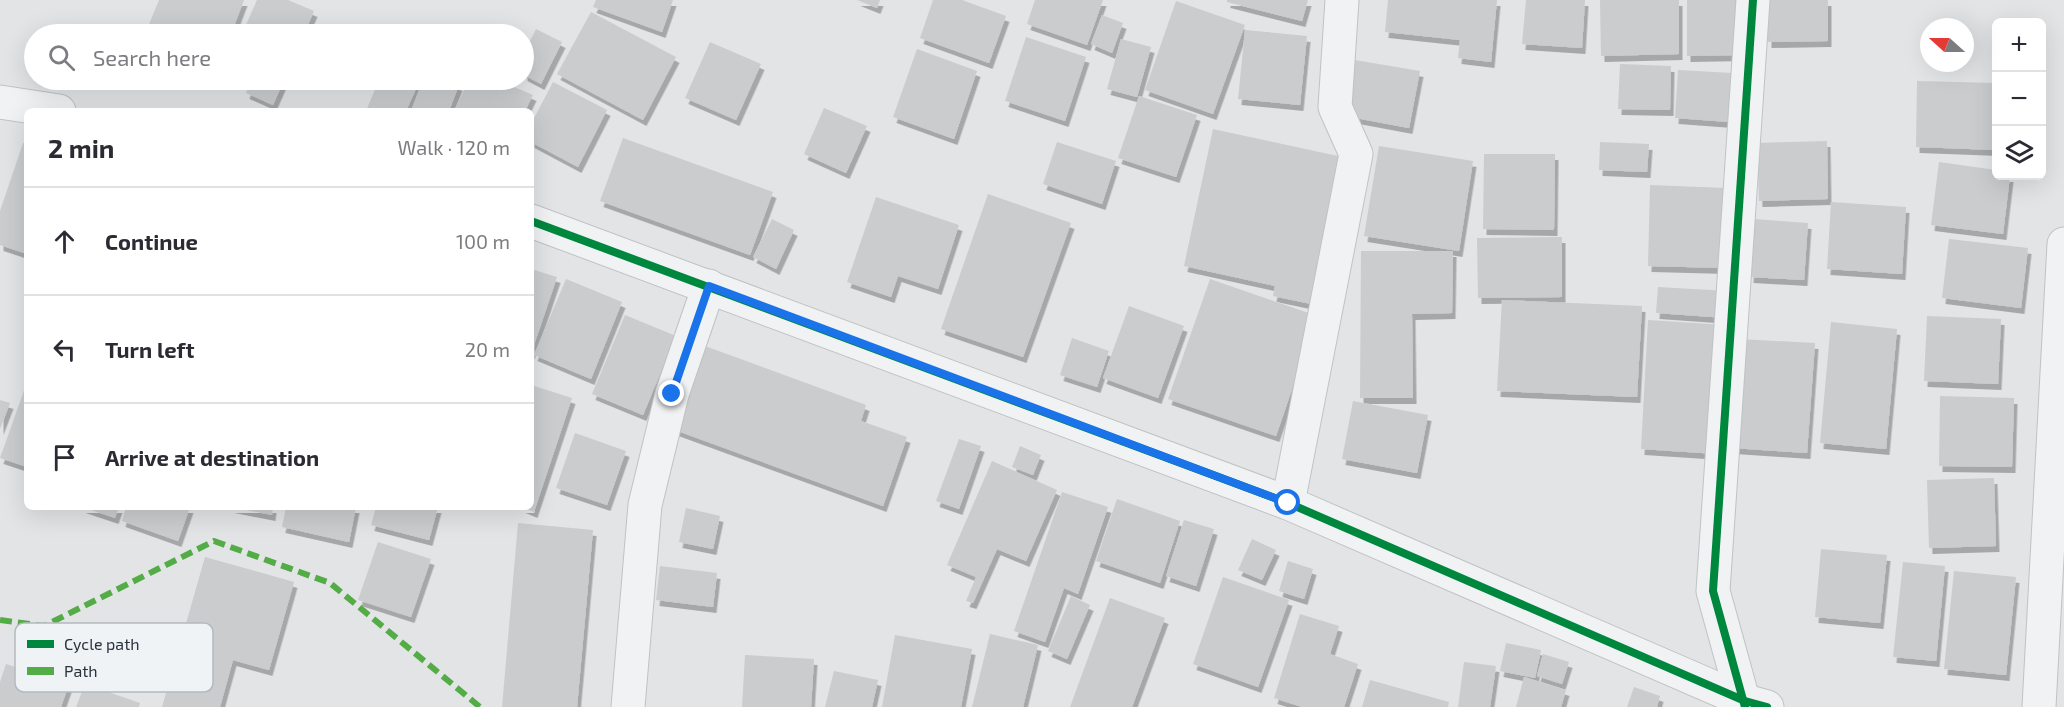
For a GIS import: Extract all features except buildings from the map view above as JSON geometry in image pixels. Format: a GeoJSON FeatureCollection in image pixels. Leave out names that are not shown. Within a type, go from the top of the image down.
{"type":"FeatureCollection","features":[{"type":"Feature","properties":{"kind":"street"},"geometry":{"type":"LineString","coordinates":[[1288,503],[1356,154],[1335,108],[1342,0]]}},
{"type":"Feature","properties":{"kind":"street"},"geometry":{"type":"LineString","coordinates":[[1752,705],[1713,591],[1753,0]]}},
{"type":"Feature","properties":{"kind":"street"},"geometry":{"type":"LineString","coordinates":[[0,102],[39,108]]}},
{"type":"Feature","properties":{"kind":"street"},"geometry":{"type":"LineString","coordinates":[[534,222],[1288,503],[1752,705]]}},
{"type":"Feature","properties":{"kind":"street"},"geometry":{"type":"LineString","coordinates":[[2038,707],[2064,244]]}},
{"type":"Feature","properties":{"kind":"street"},"geometry":{"type":"LineString","coordinates":[[628,707],[645,505],[672,394],[709,286]]}},
{"type":"Feature","properties":{"kind":"marked path"},"geometry":{"type":"LineString","coordinates":[[50,623],[214,541],[330,583],[480,707]]}},
{"type":"Feature","properties":{"kind":"marked path"},"geometry":{"type":"LineString","coordinates":[[0,620],[22,623]]}},
{"type":"Feature","properties":{"kind":"cycle path"},"geometry":{"type":"LineString","coordinates":[[1745,707],[1713,591],[1753,0]]}},
{"type":"Feature","properties":{"kind":"cycle path"},"geometry":{"type":"LineString","coordinates":[[534,222],[1288,503],[1745,701],[1767,707]]}},
{"type":"Feature","properties":{"kind":"route"},"geometry":{"type":"LineString","coordinates":[[672,394],[709,286],[1288,503]]}}]}
